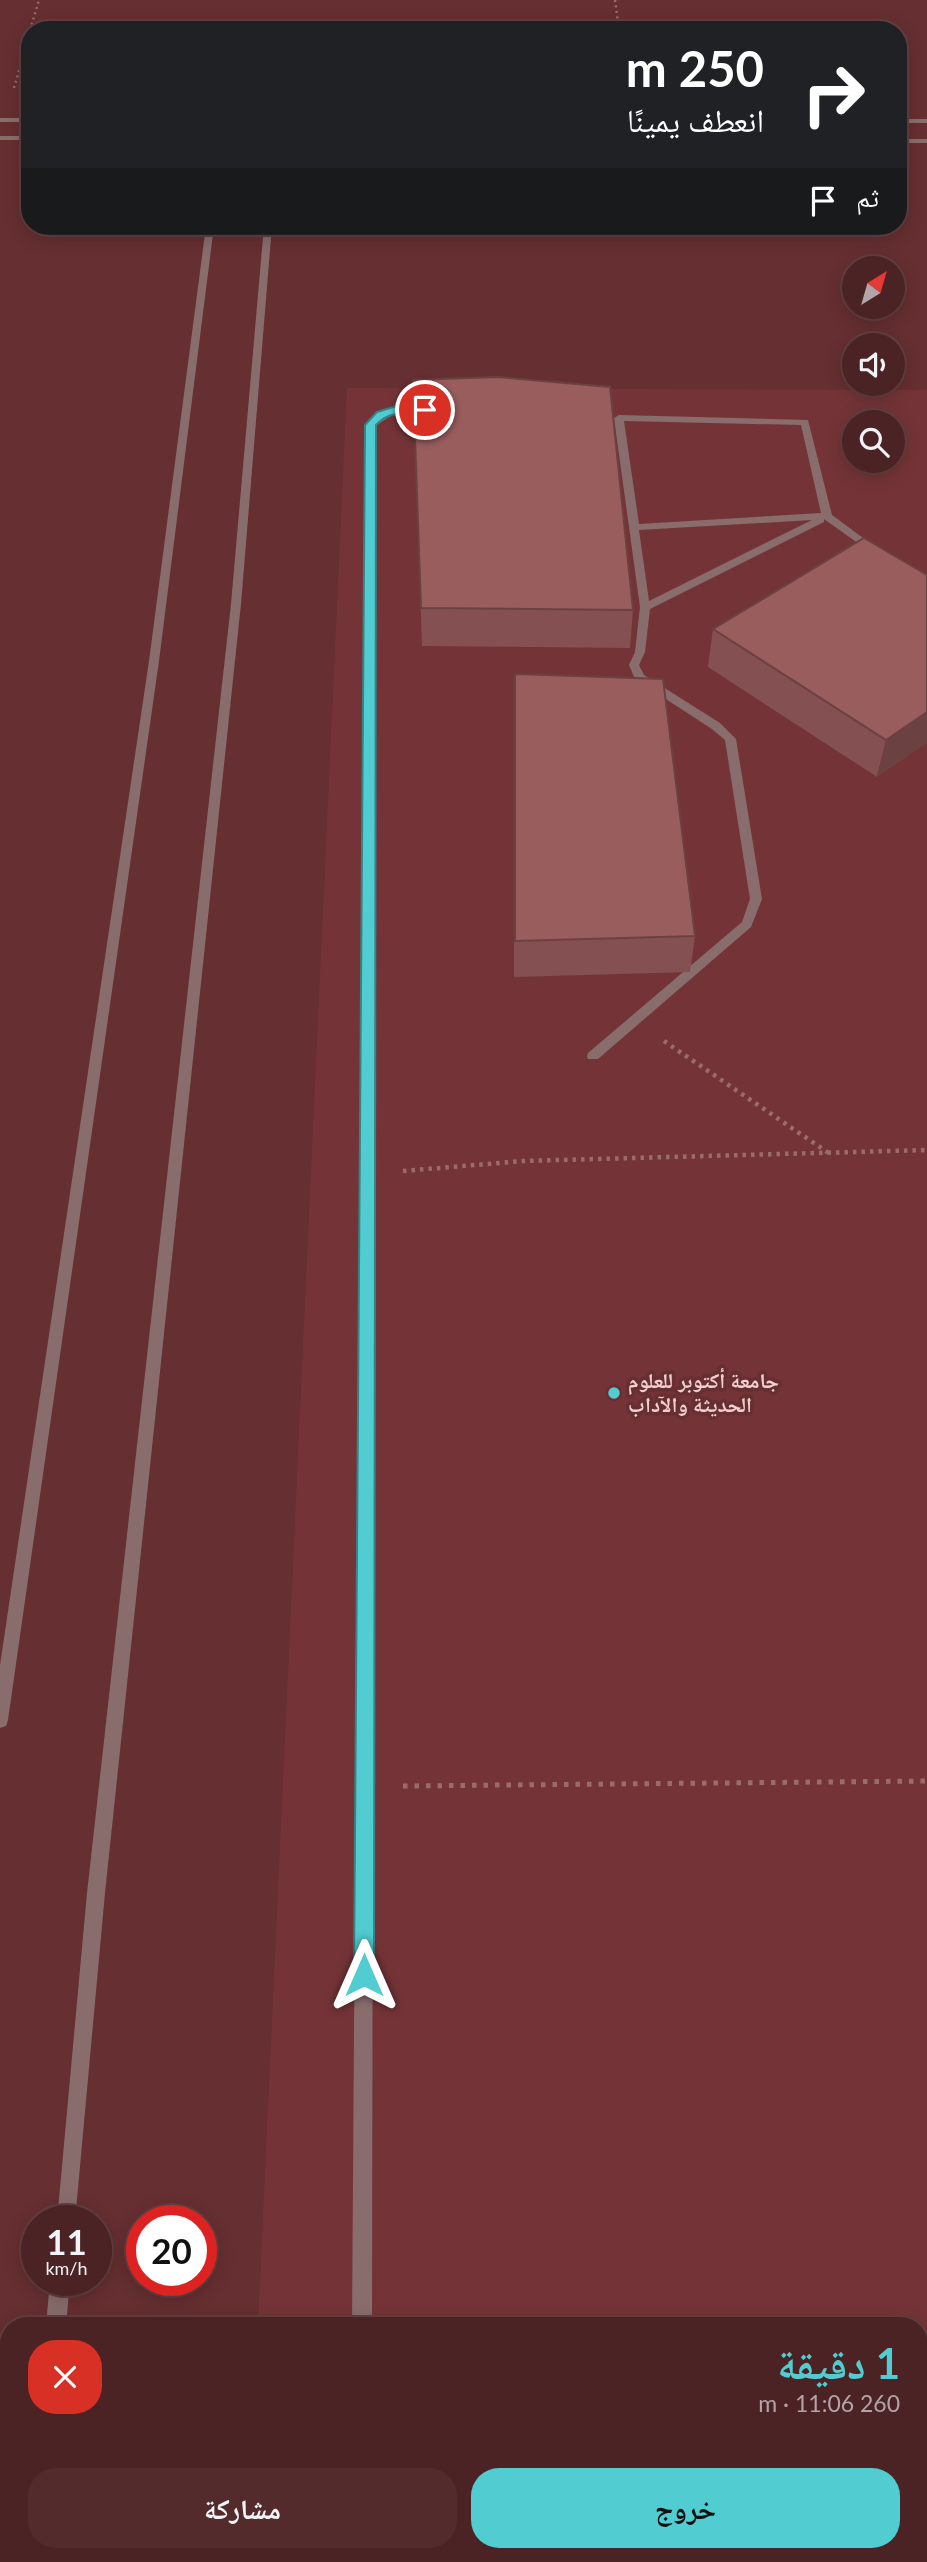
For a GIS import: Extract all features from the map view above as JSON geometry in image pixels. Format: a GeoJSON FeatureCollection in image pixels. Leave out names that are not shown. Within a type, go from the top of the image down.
{"type":"FeatureCollection","features":[{"type":"Feature","properties":{"kind":"street"},"geometry":{"type":"LineString","coordinates":[[2,120],[21,120]]}},
{"type":"Feature","properties":{"kind":"street"},"geometry":{"type":"LineString","coordinates":[[907,121],[927,121]]}},
{"type":"Feature","properties":{"kind":"street"},"geometry":{"type":"LineString","coordinates":[[0,138],[21,138]]}},
{"type":"Feature","properties":{"kind":"street"},"geometry":{"type":"LineString","coordinates":[[907,141],[927,141]]}},
{"type":"Feature","properties":{"kind":"street"},"geometry":{"type":"LineString","coordinates":[[0,1720],[150,689],[209,235]]}},
{"type":"Feature","properties":{"kind":"street"},"geometry":{"type":"LineString","coordinates":[[66,2205],[97,1879],[235,618],[267,235]]}},
{"type":"Feature","properties":{"kind":"street"},"geometry":{"type":"LineString","coordinates":[[362,2317],[370,425],[381,414],[397,409],[453,411]]}},
{"type":"Feature","properties":{"kind":"street"},"geometry":{"type":"LineString","coordinates":[[593,1056],[747,924],[756,899],[730,739],[716,726],[639,677],[634,666],[640,652],[645,607],[634,527],[612,418],[805,422],[827,516],[856,540],[879,552]]}},
{"type":"Feature","properties":{"kind":"street"},"geometry":{"type":"LineString","coordinates":[[634,527],[827,516]]}},
{"type":"Feature","properties":{"kind":"street"},"geometry":{"type":"LineString","coordinates":[[645,607],[827,516]]}},
{"type":"Feature","properties":{"kind":"street"},"geometry":{"type":"LineString","coordinates":[[57,2317],[59,2296]]}},
{"type":"Feature","properties":{"kind":"path"},"geometry":{"type":"LineString","coordinates":[[33,21],[39,0]]}},
{"type":"Feature","properties":{"kind":"path"},"geometry":{"type":"LineString","coordinates":[[615,0],[618,21]]}},
{"type":"Feature","properties":{"kind":"path"},"geometry":{"type":"LineString","coordinates":[[2,120],[21,60]]}},
{"type":"Feature","properties":{"kind":"path"},"geometry":{"type":"LineString","coordinates":[[634,1021],[831,1154]]}},
{"type":"Feature","properties":{"kind":"path"},"geometry":{"type":"LineString","coordinates":[[367,1175],[523,1161],[927,1150]]}},
{"type":"Feature","properties":{"kind":"path"},"geometry":{"type":"LineString","coordinates":[[365,1787],[927,1781]]}},
{"type":"Feature","properties":{"kind":"shaded area","name":"جامعة أكتوبر للعلوم الحديثة والآداب"},"geometry":{"type":"Polygon","coordinates":[[[347,388],[842,390],[842,396],[905,396],[905,390],[927,390],[927,2317],[258,2317],[347,388]]]}},
{"type":"Feature","properties":{"kind":"building"},"geometry":{"type":"Polygon","coordinates":[[[498,377],[610,387],[633,610],[421,608],[413,380],[498,377]]]}},
{"type":"Feature","properties":{"kind":"building"},"geometry":{"type":"Polygon","coordinates":[[[864,538],[927,575],[927,712],[886,740],[713,629],[864,538]]]}},
{"type":"Feature","properties":{"kind":"building"},"geometry":{"type":"Polygon","coordinates":[[[515,674],[663,679],[695,936],[515,941],[515,674]]]}},
{"type":"Feature","properties":{"kind":"place","name":"جامعة أكتوبر للعلوم الحديثة والآداب"},"geometry":{"type":"Point","coordinates":[614,1393]}},
{"type":"Feature","properties":{"kind":"route"},"geometry":{"type":"LineString","coordinates":[[364,1975],[370,425],[381,414],[397,409],[425,410]]}}]}
